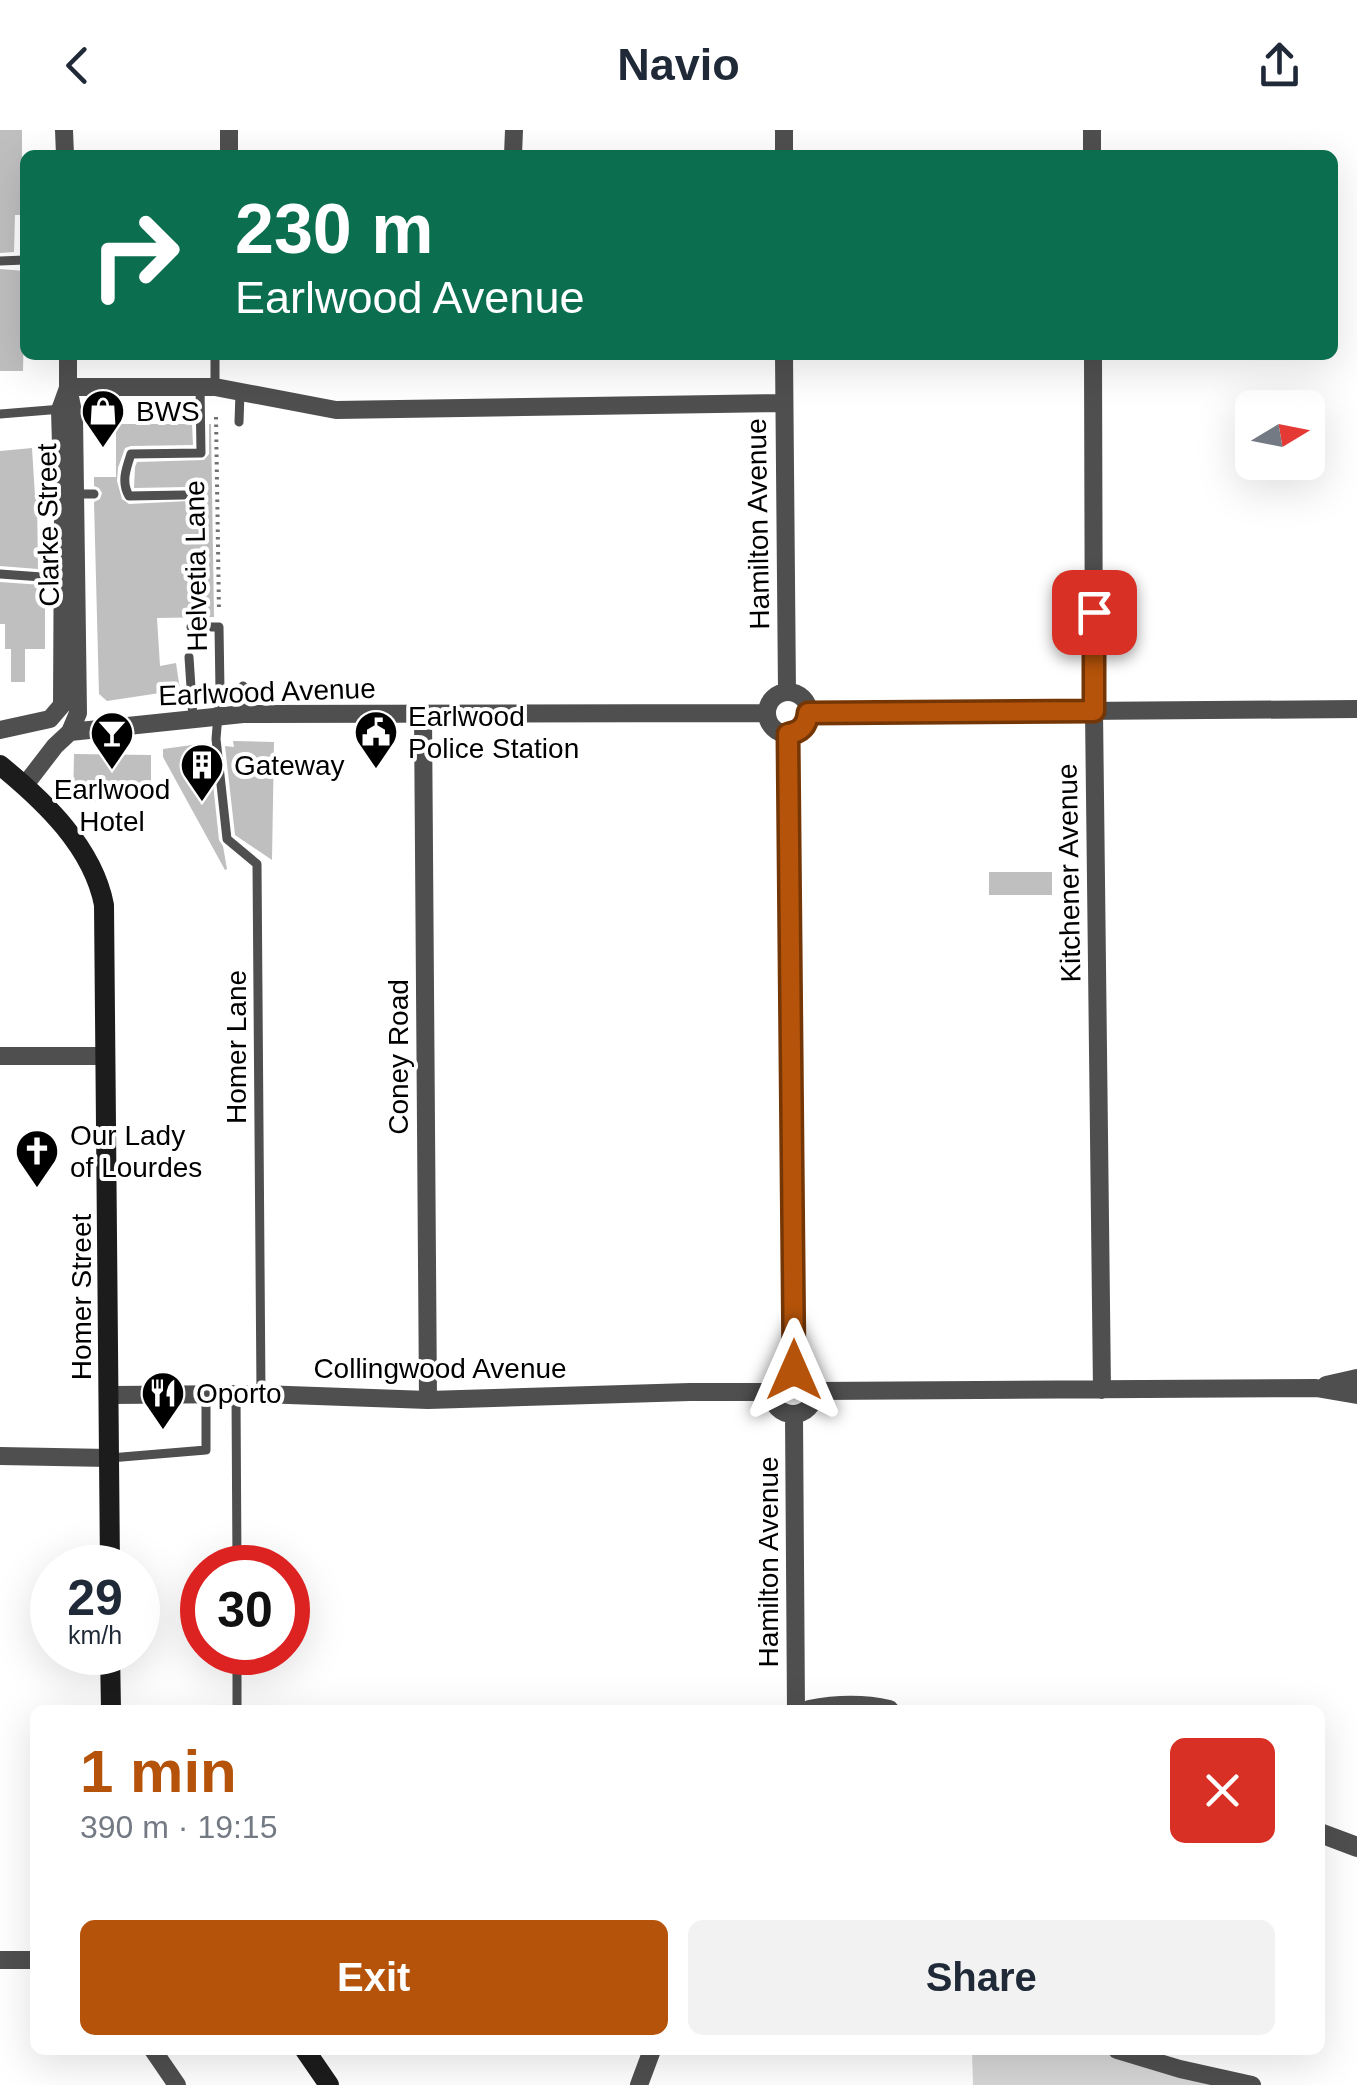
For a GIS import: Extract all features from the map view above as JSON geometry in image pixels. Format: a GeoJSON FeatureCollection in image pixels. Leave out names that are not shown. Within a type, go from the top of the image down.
{"type":"FeatureCollection","features":[{"type":"Feature","properties":{"kind":"main road","name":"Homer Street"},"geometry":{"type":"LineString","coordinates":[[0,766],[25,785],[81,850],[94,872],[106,916],[110,1545]]}},
{"type":"Feature","properties":{"kind":"main road"},"geometry":{"type":"LineString","coordinates":[[110,1675],[111,1705]]}},
{"type":"Feature","properties":{"kind":"main road"},"geometry":{"type":"LineString","coordinates":[[308,2055],[329,2085]]}},
{"type":"Feature","properties":{"kind":"street","name":"Clarke Street"},"geometry":{"type":"LineString","coordinates":[[68,360],[67,401],[77,494],[70,574],[71,660],[78,713],[70,732]]}},
{"type":"Feature","properties":{"kind":"street","name":"Hamilton Avenue"},"geometry":{"type":"LineString","coordinates":[[784,360],[787,692]]}},
{"type":"Feature","properties":{"kind":"street","name":"Kitchener Avenue"},"geometry":{"type":"LineString","coordinates":[[1093,360],[1102,1390]]}},
{"type":"Feature","properties":{"kind":"street"},"geometry":{"type":"LineString","coordinates":[[67,401],[208,387],[336,410],[784,403]]}},
{"type":"Feature","properties":{"kind":"street","name":"Clarke Street"},"geometry":{"type":"LineString","coordinates":[[0,730],[43,722],[57,712],[62,705],[71,660]]}},
{"type":"Feature","properties":{"kind":"street"},"geometry":{"type":"LineString","coordinates":[[787,692],[804,700],[808,713],[805,725],[788,734],[776,730],[767,713],[770,701],[787,692]]}},
{"type":"Feature","properties":{"kind":"street"},"geometry":{"type":"LineString","coordinates":[[808,713],[1357,710]]}},
{"type":"Feature","properties":{"kind":"street","name":"Earlwood Avenue"},"geometry":{"type":"LineString","coordinates":[[70,732],[243,714],[767,713]]}},
{"type":"Feature","properties":{"kind":"street","name":"Coney Road"},"geometry":{"type":"LineString","coordinates":[[423,714],[428,1400]]}},
{"type":"Feature","properties":{"kind":"street"},"geometry":{"type":"LineString","coordinates":[[25,785],[70,732]]}},
{"type":"Feature","properties":{"kind":"street"},"geometry":{"type":"LineString","coordinates":[[788,734],[794,1370]]}},
{"type":"Feature","properties":{"kind":"street"},"geometry":{"type":"LineString","coordinates":[[0,1056],[106,1056]]}},
{"type":"Feature","properties":{"kind":"street"},"geometry":{"type":"LineString","coordinates":[[794,1370],[812,1379],[816,1391],[807,1410],[794,1414],[780,1411],[771,1392],[775,1378],[794,1370]]}},
{"type":"Feature","properties":{"kind":"street"},"geometry":{"type":"LineString","coordinates":[[1316,1388],[1357,1378]]}},
{"type":"Feature","properties":{"kind":"street"},"geometry":{"type":"LineString","coordinates":[[816,1391],[1316,1388],[1357,1395]]}},
{"type":"Feature","properties":{"kind":"street","name":"Collingwood Avenue"},"geometry":{"type":"LineString","coordinates":[[109,1395],[261,1394],[428,1400],[771,1392]]}},
{"type":"Feature","properties":{"kind":"street","name":"Hamilton Avenue"},"geometry":{"type":"LineString","coordinates":[[794,1414],[796,1705]]}},
{"type":"Feature","properties":{"kind":"street"},"geometry":{"type":"LineString","coordinates":[[0,1456],[110,1458]]}},
{"type":"Feature","properties":{"kind":"street"},"geometry":{"type":"LineString","coordinates":[[1325,1835],[1357,1847]]}},
{"type":"Feature","properties":{"kind":"street"},"geometry":{"type":"LineString","coordinates":[[0,1960],[30,1960]]}},
{"type":"Feature","properties":{"kind":"street"},"geometry":{"type":"LineString","coordinates":[[156,2055],[177,2085]]}},
{"type":"Feature","properties":{"kind":"street"},"geometry":{"type":"LineString","coordinates":[[639,2085],[650,2055]]}},
{"type":"Feature","properties":{"kind":"street"},"geometry":{"type":"LineString","coordinates":[[1134,2055],[1252,2085]]}},
{"type":"Feature","properties":{"kind":"lane"},"geometry":{"type":"LineString","coordinates":[[184,495],[129,496],[124,487],[131,454],[201,453],[214,360]]}},
{"type":"Feature","properties":{"kind":"lane"},"geometry":{"type":"LineString","coordinates":[[239,422],[240,392]]}},
{"type":"Feature","properties":{"kind":"lane"},"geometry":{"type":"LineString","coordinates":[[0,414],[67,401]]}},
{"type":"Feature","properties":{"kind":"lane"},"geometry":{"type":"LineString","coordinates":[[0,574],[70,574]]}},
{"type":"Feature","properties":{"kind":"lane"},"geometry":{"type":"LineString","coordinates":[[191,627],[220,627]]}},
{"type":"Feature","properties":{"kind":"lane","name":"Helvetia Lane"},"geometry":{"type":"LineString","coordinates":[[219,715],[220,627]]}},
{"type":"Feature","properties":{"kind":"lane"},"geometry":{"type":"LineString","coordinates":[[189,657],[193,718]]}},
{"type":"Feature","properties":{"kind":"lane"},"geometry":{"type":"LineString","coordinates":[[243,686],[243,714]]}},
{"type":"Feature","properties":{"kind":"lane","name":"Homer Lane"},"geometry":{"type":"LineString","coordinates":[[219,715],[216,739],[227,839],[257,864],[261,1394]]}},
{"type":"Feature","properties":{"kind":"lane"},"geometry":{"type":"LineString","coordinates":[[110,1458],[206,1450],[206,1394]]}},
{"type":"Feature","properties":{"kind":"lane"},"geometry":{"type":"LineString","coordinates":[[236,1394],[237,1545]]}},
{"type":"Feature","properties":{"kind":"lane"},"geometry":{"type":"LineString","coordinates":[[237,1675],[237,1705]]}},
{"type":"Feature","properties":{"kind":"path","name":"Helvetia Lane"},"geometry":{"type":"LineString","coordinates":[[216,417],[220,627]]}},
{"type":"Feature","properties":{"kind":"shaded area"},"geometry":{"type":"Polygon","coordinates":[[[972,2055],[1111,2055],[1224,2085],[973,2085],[972,2055]]]}},
{"type":"Feature","properties":{"kind":"building"},"geometry":{"type":"Polygon","coordinates":[[[0,130],[22,130],[20,215],[15,215],[14,252],[0,253],[0,130]]]}},
{"type":"Feature","properties":{"kind":"building"},"geometry":{"type":"Polygon","coordinates":[[[0,269],[20,271],[23,371],[0,371],[0,269]]]}},
{"type":"Feature","properties":{"kind":"building"},"geometry":{"type":"Polygon","coordinates":[[[116,424],[192,424],[193,445],[125,448],[117,481],[122,499],[129,504],[189,501],[192,494],[185,487],[134,488],[135,467],[137,462],[204,460],[209,454],[211,424],[214,617],[157,618],[160,666],[176,663],[180,690],[107,701],[99,694],[94,502],[102,493],[94,486],[94,477],[116,477],[116,424]]]}},
{"type":"Feature","properties":{"kind":"building"},"geometry":{"type":"Polygon","coordinates":[[[32,448],[38,569],[0,566],[0,451],[32,448]]]}},
{"type":"Feature","properties":{"kind":"building"},"geometry":{"type":"Polygon","coordinates":[[[0,582],[42,585],[45,591],[45,649],[25,649],[25,682],[11,682],[11,649],[5,649],[5,624],[0,624],[0,582]]]}},
{"type":"Feature","properties":{"kind":"building"},"geometry":{"type":"Polygon","coordinates":[[[233,741],[274,742],[272,860],[235,835],[225,746],[234,747],[233,741]]]}},
{"type":"Feature","properties":{"kind":"building","name":"Gateway"},"geometry":{"type":"Polygon","coordinates":[[[206,743],[225,870],[163,757],[163,749],[206,743]]]}},
{"type":"Feature","properties":{"kind":"building","name":"Earlwood Hotel"},"geometry":{"type":"Polygon","coordinates":[[[74,754],[151,755],[151,787],[105,787],[105,802],[73,802],[74,754]]]}},
{"type":"Feature","properties":{"kind":"building"},"geometry":{"type":"Polygon","coordinates":[[[989,872],[1052,872],[1052,895],[989,895],[989,872]]]}},
{"type":"Feature","properties":{"kind":"place","name":"BWS"},"geometry":{"type":"Point","coordinates":[103,449]}},
{"type":"Feature","properties":{"kind":"place","name":"Earlwood Police Station"},"geometry":{"type":"Point","coordinates":[376,770]}},
{"type":"Feature","properties":{"kind":"place","name":"Earlwood Hotel"},"geometry":{"type":"Point","coordinates":[112,771]}},
{"type":"Feature","properties":{"kind":"place","name":"Gateway"},"geometry":{"type":"Point","coordinates":[202,803]}},
{"type":"Feature","properties":{"kind":"place","name":"Our Lady of Lourdes"},"geometry":{"type":"Point","coordinates":[37,1189]}},
{"type":"Feature","properties":{"kind":"place","name":"Oporto"},"geometry":{"type":"Point","coordinates":[163,1431]}},
{"type":"Feature","properties":{"kind":"route"},"geometry":{"type":"LineString","coordinates":[[794,1370],[788,734],[805,725],[808,713],[1094,711],[1094,612]]}}]}
